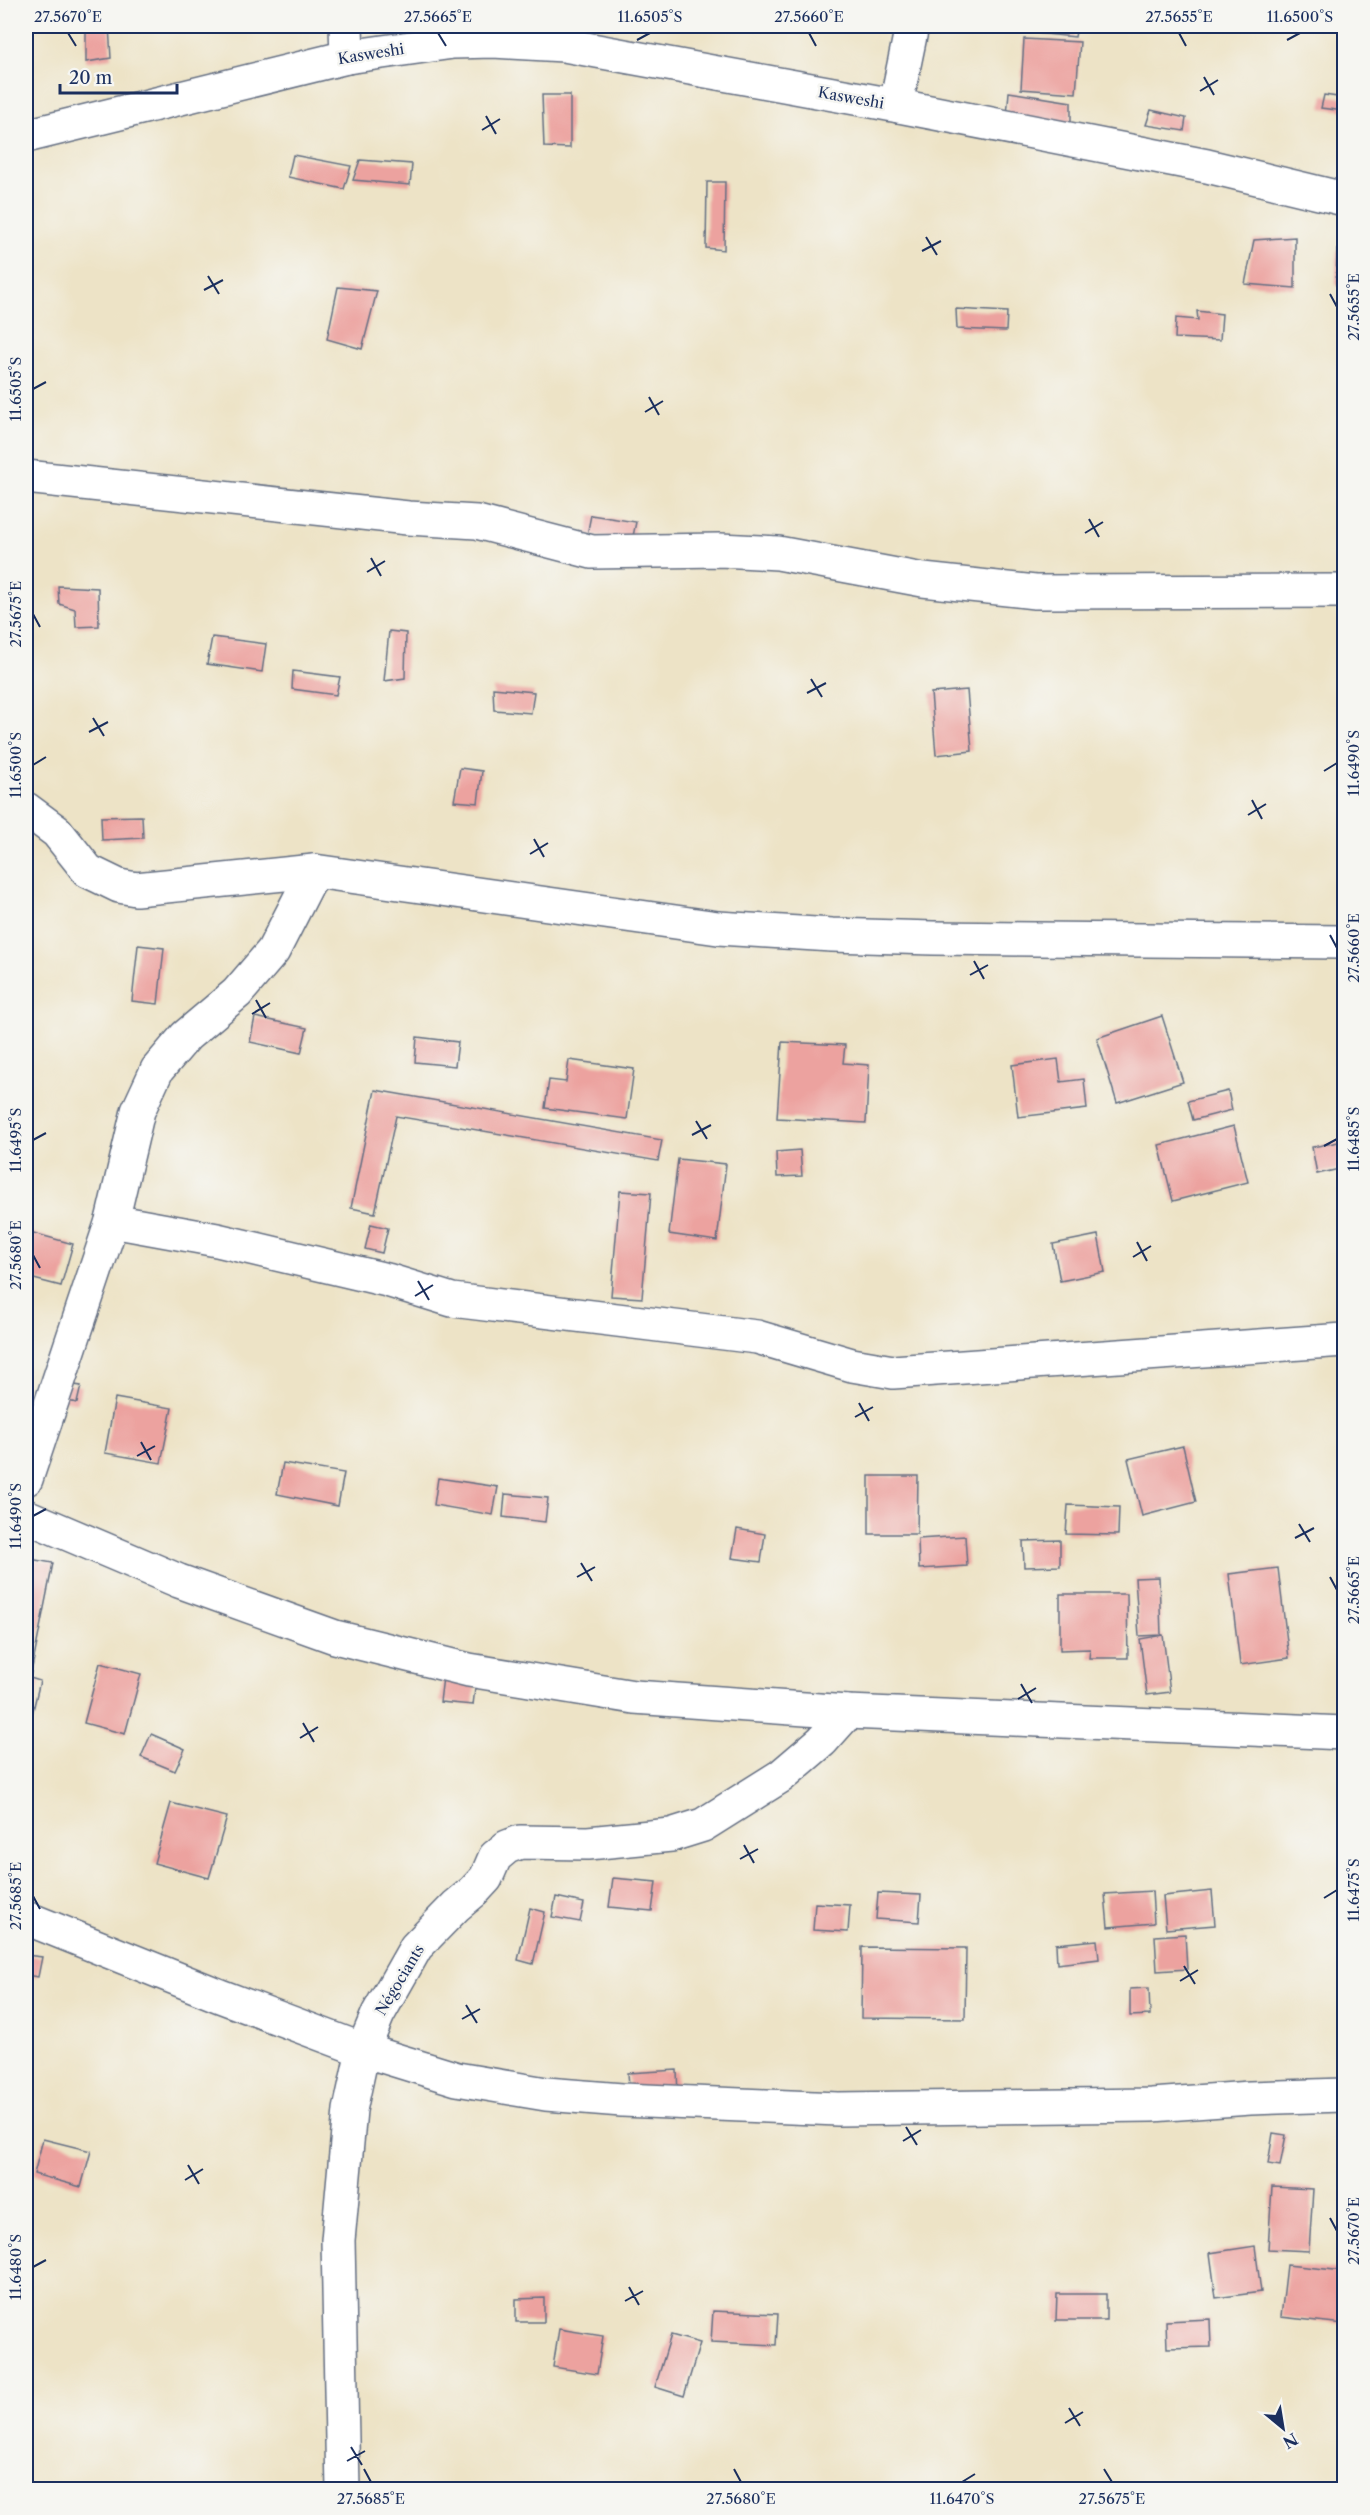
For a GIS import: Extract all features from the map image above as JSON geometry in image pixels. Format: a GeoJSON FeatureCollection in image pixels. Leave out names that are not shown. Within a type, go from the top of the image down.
{"type":"FeatureCollection","features":[{"type":"Feature","properties":{"kind":"street"},"geometry":{"type":"LineString","coordinates":[[899,106],[898,94],[912,26]]}},
{"type":"Feature","properties":{"kind":"street","name":"Kasweshi"},"geometry":{"type":"LineString","coordinates":[[26,136],[347,41],[493,41],[564,45],[899,106],[1207,166],[1344,199]]}},
{"type":"Feature","properties":{"kind":"street"},"geometry":{"type":"LineString","coordinates":[[26,477],[408,518],[477,522],[592,552],[720,550],[778,553],[923,580],[1035,592],[1344,591]]}},
{"type":"Feature","properties":{"kind":"street"},"geometry":{"type":"LineString","coordinates":[[26,809],[57,832],[88,871],[119,886],[154,890],[314,871],[718,928],[922,938],[1344,942]]}},
{"type":"Feature","properties":{"kind":"street"},"geometry":{"type":"LineString","coordinates":[[26,1479],[112,1221],[138,1111],[157,1070],[186,1036],[237,993],[273,951],[314,871]]}},
{"type":"Feature","properties":{"kind":"street"},"geometry":{"type":"LineString","coordinates":[[112,1221],[217,1240],[387,1280],[452,1300],[550,1314],[757,1337],[852,1365],[893,1372],[1344,1340]]}},
{"type":"Feature","properties":{"kind":"street"},"geometry":{"type":"LineString","coordinates":[[26,1516],[179,1581],[335,1638],[470,1670],[634,1697],[848,1712],[1344,1734]]}},
{"type":"Feature","properties":{"kind":"street","name":"Négociants"},"geometry":{"type":"LineString","coordinates":[[343,2490],[338,2240],[350,2110],[363,2050],[378,2014],[416,1947],[486,1878],[495,1857],[507,1847],[520,1842],[588,1843],[671,1835],[703,1825],[781,1776],[822,1741],[848,1712]]}},
{"type":"Feature","properties":{"kind":"street"},"geometry":{"type":"LineString","coordinates":[[26,1918],[141,1966],[363,2050],[457,2079],[546,2094],[622,2100],[838,2109],[1152,2105],[1250,2097],[1344,2095]]}},
{"type":"Feature","properties":{"kind":"building"},"geometry":{"type":"Polygon","coordinates":[[[86,26],[109,26],[111,58],[86,62],[86,26]]]}},
{"type":"Feature","properties":{"kind":"building"},"geometry":{"type":"Polygon","coordinates":[[[1016,26],[1077,26],[1075,37],[1015,31],[1016,26]]]}},
{"type":"Feature","properties":{"kind":"building"},"geometry":{"type":"Polygon","coordinates":[[[1024,39],[1080,42],[1076,93],[1021,89],[1024,39]]]}},
{"type":"Feature","properties":{"kind":"building"},"geometry":{"type":"Polygon","coordinates":[[[1009,92],[1071,102],[1071,123],[1007,116],[1009,92]]]}},
{"type":"Feature","properties":{"kind":"building"},"geometry":{"type":"Polygon","coordinates":[[[542,95],[570,95],[570,148],[544,147],[542,95]]]}},
{"type":"Feature","properties":{"kind":"building"},"geometry":{"type":"Polygon","coordinates":[[[1324,95],[1344,98],[1344,111],[1321,108],[1324,95]]]}},
{"type":"Feature","properties":{"kind":"building"},"geometry":{"type":"Polygon","coordinates":[[[1151,110],[1186,118],[1184,131],[1146,125],[1151,110]]]}},
{"type":"Feature","properties":{"kind":"building"},"geometry":{"type":"Polygon","coordinates":[[[293,155],[351,166],[344,189],[288,177],[293,155]]]}},
{"type":"Feature","properties":{"kind":"building"},"geometry":{"type":"Polygon","coordinates":[[[360,160],[412,164],[410,185],[353,180],[360,160]]]}},
{"type":"Feature","properties":{"kind":"building"},"geometry":{"type":"Polygon","coordinates":[[[707,182],[725,182],[724,250],[706,248],[707,182]]]}},
{"type":"Feature","properties":{"kind":"building"},"geometry":{"type":"Polygon","coordinates":[[[1295,237],[1295,288],[1245,284],[1254,240],[1295,237]]]}},
{"type":"Feature","properties":{"kind":"building"},"geometry":{"type":"Polygon","coordinates":[[[1337,250],[1344,250],[1344,285],[1336,285],[1337,250]]]}},
{"type":"Feature","properties":{"kind":"building"},"geometry":{"type":"Polygon","coordinates":[[[338,287],[377,291],[362,349],[327,339],[338,287]]]}},
{"type":"Feature","properties":{"kind":"building"},"geometry":{"type":"Polygon","coordinates":[[[956,309],[1007,312],[1006,331],[957,329],[956,309]]]}},
{"type":"Feature","properties":{"kind":"building"},"geometry":{"type":"Polygon","coordinates":[[[1197,311],[1222,314],[1220,340],[1175,338],[1176,318],[1198,320],[1197,311]]]}},
{"type":"Feature","properties":{"kind":"building"},"geometry":{"type":"Polygon","coordinates":[[[591,515],[636,522],[632,541],[587,535],[591,515]]]}},
{"type":"Feature","properties":{"kind":"building"},"geometry":{"type":"Polygon","coordinates":[[[58,586],[98,588],[99,626],[76,627],[75,609],[59,604],[58,586]]]}},
{"type":"Feature","properties":{"kind":"building"},"geometry":{"type":"Polygon","coordinates":[[[389,631],[406,633],[405,678],[384,681],[389,631]]]}},
{"type":"Feature","properties":{"kind":"building"},"geometry":{"type":"Polygon","coordinates":[[[212,637],[266,644],[262,672],[207,664],[212,637]]]}},
{"type":"Feature","properties":{"kind":"building"},"geometry":{"type":"Polygon","coordinates":[[[293,671],[340,677],[336,695],[292,689],[293,671]]]}},
{"type":"Feature","properties":{"kind":"building"},"geometry":{"type":"Polygon","coordinates":[[[493,688],[534,692],[531,713],[494,710],[493,688]]]}},
{"type":"Feature","properties":{"kind":"building"},"geometry":{"type":"Polygon","coordinates":[[[967,690],[972,751],[936,755],[931,693],[967,690]]]}},
{"type":"Feature","properties":{"kind":"building"},"geometry":{"type":"Polygon","coordinates":[[[460,768],[482,771],[478,803],[454,801],[460,768]]]}},
{"type":"Feature","properties":{"kind":"building"},"geometry":{"type":"Polygon","coordinates":[[[142,816],[143,838],[102,840],[101,817],[142,816]]]}},
{"type":"Feature","properties":{"kind":"building"},"geometry":{"type":"Polygon","coordinates":[[[138,945],[164,948],[158,1004],[132,1001],[138,945]]]}},
{"type":"Feature","properties":{"kind":"building"},"geometry":{"type":"Polygon","coordinates":[[[1162,1016],[1183,1082],[1117,1103],[1097,1038],[1162,1016]]]}},
{"type":"Feature","properties":{"kind":"building"},"geometry":{"type":"Polygon","coordinates":[[[255,1017],[307,1028],[301,1053],[250,1042],[255,1017]]]}},
{"type":"Feature","properties":{"kind":"building"},"geometry":{"type":"Polygon","coordinates":[[[417,1037],[458,1042],[455,1066],[415,1062],[417,1037]]]}},
{"type":"Feature","properties":{"kind":"building"},"geometry":{"type":"Polygon","coordinates":[[[782,1042],[845,1045],[843,1063],[869,1065],[866,1123],[777,1118],[782,1042]]]}},
{"type":"Feature","properties":{"kind":"building"},"geometry":{"type":"Polygon","coordinates":[[[1058,1059],[1061,1082],[1084,1079],[1087,1109],[1018,1117],[1012,1065],[1058,1059]]]}},
{"type":"Feature","properties":{"kind":"building"},"geometry":{"type":"Polygon","coordinates":[[[569,1060],[634,1069],[627,1119],[545,1108],[549,1080],[566,1082],[569,1060]]]}},
{"type":"Feature","properties":{"kind":"building"},"geometry":{"type":"Polygon","coordinates":[[[375,1090],[662,1140],[658,1161],[396,1116],[375,1213],[351,1208],[375,1090]]]}},
{"type":"Feature","properties":{"kind":"building"},"geometry":{"type":"Polygon","coordinates":[[[1228,1091],[1232,1110],[1193,1120],[1188,1101],[1228,1091]]]}},
{"type":"Feature","properties":{"kind":"building"},"geometry":{"type":"Polygon","coordinates":[[[1234,1126],[1248,1182],[1173,1201],[1159,1145],[1234,1126]]]}},
{"type":"Feature","properties":{"kind":"building"},"geometry":{"type":"Polygon","coordinates":[[[1344,1141],[1344,1168],[1317,1174],[1312,1147],[1344,1141]]]}},
{"type":"Feature","properties":{"kind":"building"},"geometry":{"type":"Polygon","coordinates":[[[800,1150],[802,1176],[777,1177],[776,1152],[800,1150]]]}},
{"type":"Feature","properties":{"kind":"building"},"geometry":{"type":"Polygon","coordinates":[[[678,1159],[726,1164],[717,1241],[669,1234],[678,1159]]]}},
{"type":"Feature","properties":{"kind":"building"},"geometry":{"type":"Polygon","coordinates":[[[620,1191],[651,1193],[642,1298],[611,1296],[620,1191]]]}},
{"type":"Feature","properties":{"kind":"building"},"geometry":{"type":"Polygon","coordinates":[[[371,1224],[388,1228],[382,1253],[365,1249],[371,1224]]]}},
{"type":"Feature","properties":{"kind":"building"},"geometry":{"type":"Polygon","coordinates":[[[26,1231],[73,1244],[61,1286],[26,1277],[26,1231]]]}},
{"type":"Feature","properties":{"kind":"building"},"geometry":{"type":"Polygon","coordinates":[[[1098,1235],[1105,1272],[1060,1281],[1053,1244],[1098,1235]]]}},
{"type":"Feature","properties":{"kind":"building"},"geometry":{"type":"Polygon","coordinates":[[[67,1384],[81,1386],[77,1403],[63,1400],[67,1384]]]}},
{"type":"Feature","properties":{"kind":"building"},"geometry":{"type":"Polygon","coordinates":[[[115,1398],[172,1408],[161,1463],[105,1453],[115,1398]]]}},
{"type":"Feature","properties":{"kind":"building"},"geometry":{"type":"Polygon","coordinates":[[[1183,1446],[1196,1502],[1142,1516],[1128,1459],[1183,1446]]]}},
{"type":"Feature","properties":{"kind":"building"},"geometry":{"type":"Polygon","coordinates":[[[283,1463],[344,1473],[338,1506],[277,1494],[283,1463]]]}},
{"type":"Feature","properties":{"kind":"building"},"geometry":{"type":"Polygon","coordinates":[[[869,1476],[918,1476],[917,1534],[869,1534],[869,1476]]]}},
{"type":"Feature","properties":{"kind":"building"},"geometry":{"type":"Polygon","coordinates":[[[438,1478],[498,1487],[493,1515],[434,1505],[438,1478]]]}},
{"type":"Feature","properties":{"kind":"building"},"geometry":{"type":"Polygon","coordinates":[[[505,1494],[548,1498],[545,1522],[503,1517],[505,1494]]]}},
{"type":"Feature","properties":{"kind":"building"},"geometry":{"type":"Polygon","coordinates":[[[1068,1505],[1119,1507],[1118,1535],[1066,1534],[1068,1505]]]}},
{"type":"Feature","properties":{"kind":"building"},"geometry":{"type":"Polygon","coordinates":[[[737,1529],[765,1534],[761,1562],[732,1558],[737,1529]]]}},
{"type":"Feature","properties":{"kind":"building"},"geometry":{"type":"Polygon","coordinates":[[[965,1536],[967,1566],[919,1569],[918,1539],[965,1536]]]}},
{"type":"Feature","properties":{"kind":"building"},"geometry":{"type":"Polygon","coordinates":[[[1060,1540],[1060,1566],[1024,1567],[1023,1541],[1060,1540]]]}},
{"type":"Feature","properties":{"kind":"building"},"geometry":{"type":"Polygon","coordinates":[[[30,1559],[53,1563],[30,1678],[40,1681],[30,1723],[26,1722],[26,1579],[30,1559]]]}},
{"type":"Feature","properties":{"kind":"building"},"geometry":{"type":"Polygon","coordinates":[[[1278,1568],[1289,1658],[1240,1665],[1229,1574],[1278,1568]]]}},
{"type":"Feature","properties":{"kind":"building"},"geometry":{"type":"Polygon","coordinates":[[[1159,1577],[1161,1635],[1139,1636],[1135,1578],[1159,1577]]]}},
{"type":"Feature","properties":{"kind":"building"},"geometry":{"type":"Polygon","coordinates":[[[1060,1594],[1127,1594],[1128,1658],[1089,1658],[1090,1649],[1060,1650],[1060,1594]]]}},
{"type":"Feature","properties":{"kind":"building"},"geometry":{"type":"Polygon","coordinates":[[[1163,1635],[1170,1692],[1147,1695],[1140,1639],[1163,1635]]]}},
{"type":"Feature","properties":{"kind":"building"},"geometry":{"type":"Polygon","coordinates":[[[100,1663],[141,1674],[125,1734],[84,1723],[100,1663]]]}},
{"type":"Feature","properties":{"kind":"building"},"geometry":{"type":"Polygon","coordinates":[[[443,1677],[476,1680],[473,1705],[440,1702],[443,1677]]]}},
{"type":"Feature","properties":{"kind":"building"},"geometry":{"type":"Polygon","coordinates":[[[151,1734],[185,1749],[175,1771],[141,1757],[151,1734]]]}},
{"type":"Feature","properties":{"kind":"building"},"geometry":{"type":"Polygon","coordinates":[[[171,1803],[227,1817],[209,1878],[154,1863],[171,1803]]]}},
{"type":"Feature","properties":{"kind":"building"},"geometry":{"type":"Polygon","coordinates":[[[613,1878],[656,1882],[652,1911],[609,1907],[613,1878]]]}},
{"type":"Feature","properties":{"kind":"building"},"geometry":{"type":"Polygon","coordinates":[[[1152,1891],[1154,1923],[1108,1927],[1105,1894],[1152,1891]]]}},
{"type":"Feature","properties":{"kind":"building"},"geometry":{"type":"Polygon","coordinates":[[[1212,1891],[1215,1925],[1166,1929],[1163,1896],[1212,1891]]]}},
{"type":"Feature","properties":{"kind":"building"},"geometry":{"type":"Polygon","coordinates":[[[878,1893],[921,1895],[919,1922],[876,1919],[878,1893]]]}},
{"type":"Feature","properties":{"kind":"building"},"geometry":{"type":"Polygon","coordinates":[[[556,1897],[584,1903],[580,1922],[552,1917],[556,1897]]]}},
{"type":"Feature","properties":{"kind":"building"},"geometry":{"type":"Polygon","coordinates":[[[815,1903],[850,1905],[848,1932],[813,1930],[815,1903]]]}},
{"type":"Feature","properties":{"kind":"building"},"geometry":{"type":"Polygon","coordinates":[[[530,1908],[545,1912],[533,1964],[518,1960],[530,1908]]]}},
{"type":"Feature","properties":{"kind":"building"},"geometry":{"type":"Polygon","coordinates":[[[1185,1934],[1187,1969],[1157,1971],[1155,1936],[1185,1934]]]}},
{"type":"Feature","properties":{"kind":"building"},"geometry":{"type":"Polygon","coordinates":[[[1097,1940],[1099,1959],[1057,1964],[1056,1944],[1097,1940]]]}},
{"type":"Feature","properties":{"kind":"building"},"geometry":{"type":"Polygon","coordinates":[[[862,1947],[966,1948],[965,2019],[861,2018],[862,1947]]]}},
{"type":"Feature","properties":{"kind":"building"},"geometry":{"type":"Polygon","coordinates":[[[26,1955],[42,1957],[38,1977],[26,1975],[26,1955]]]}},
{"type":"Feature","properties":{"kind":"building"},"geometry":{"type":"Polygon","coordinates":[[[1149,1988],[1150,2015],[1130,2016],[1130,1989],[1149,1988]]]}},
{"type":"Feature","properties":{"kind":"building"},"geometry":{"type":"Polygon","coordinates":[[[677,2070],[678,2096],[630,2099],[628,2073],[677,2070]]]}},
{"type":"Feature","properties":{"kind":"building"},"geometry":{"type":"Polygon","coordinates":[[[1273,2133],[1286,2135],[1280,2166],[1268,2164],[1273,2133]]]}},
{"type":"Feature","properties":{"kind":"building"},"geometry":{"type":"Polygon","coordinates":[[[43,2139],[91,2151],[81,2187],[34,2174],[43,2139]]]}},
{"type":"Feature","properties":{"kind":"building"},"geometry":{"type":"Polygon","coordinates":[[[1272,2187],[1313,2189],[1309,2251],[1268,2249],[1272,2187]]]}},
{"type":"Feature","properties":{"kind":"building"},"geometry":{"type":"Polygon","coordinates":[[[1255,2246],[1261,2292],[1216,2298],[1210,2253],[1255,2246]]]}},
{"type":"Feature","properties":{"kind":"building"},"geometry":{"type":"Polygon","coordinates":[[[1287,2265],[1344,2271],[1344,2324],[1281,2317],[1287,2265]]]}},
{"type":"Feature","properties":{"kind":"building"},"geometry":{"type":"Polygon","coordinates":[[[1057,2294],[1106,2294],[1106,2320],[1056,2320],[1057,2294]]]}},
{"type":"Feature","properties":{"kind":"building"},"geometry":{"type":"Polygon","coordinates":[[[544,2298],[544,2322],[516,2322],[516,2299],[544,2298]]]}},
{"type":"Feature","properties":{"kind":"building"},"geometry":{"type":"Polygon","coordinates":[[[713,2311],[778,2314],[776,2345],[711,2342],[713,2311]]]}},
{"type":"Feature","properties":{"kind":"building"},"geometry":{"type":"Polygon","coordinates":[[[1210,2319],[1211,2347],[1167,2348],[1166,2321],[1210,2319]]]}},
{"type":"Feature","properties":{"kind":"building"},"geometry":{"type":"Polygon","coordinates":[[[559,2329],[603,2336],[597,2374],[553,2367],[559,2329]]]}},
{"type":"Feature","properties":{"kind":"building"},"geometry":{"type":"Polygon","coordinates":[[[671,2335],[700,2343],[684,2396],[655,2387],[671,2335]]]}}]}
